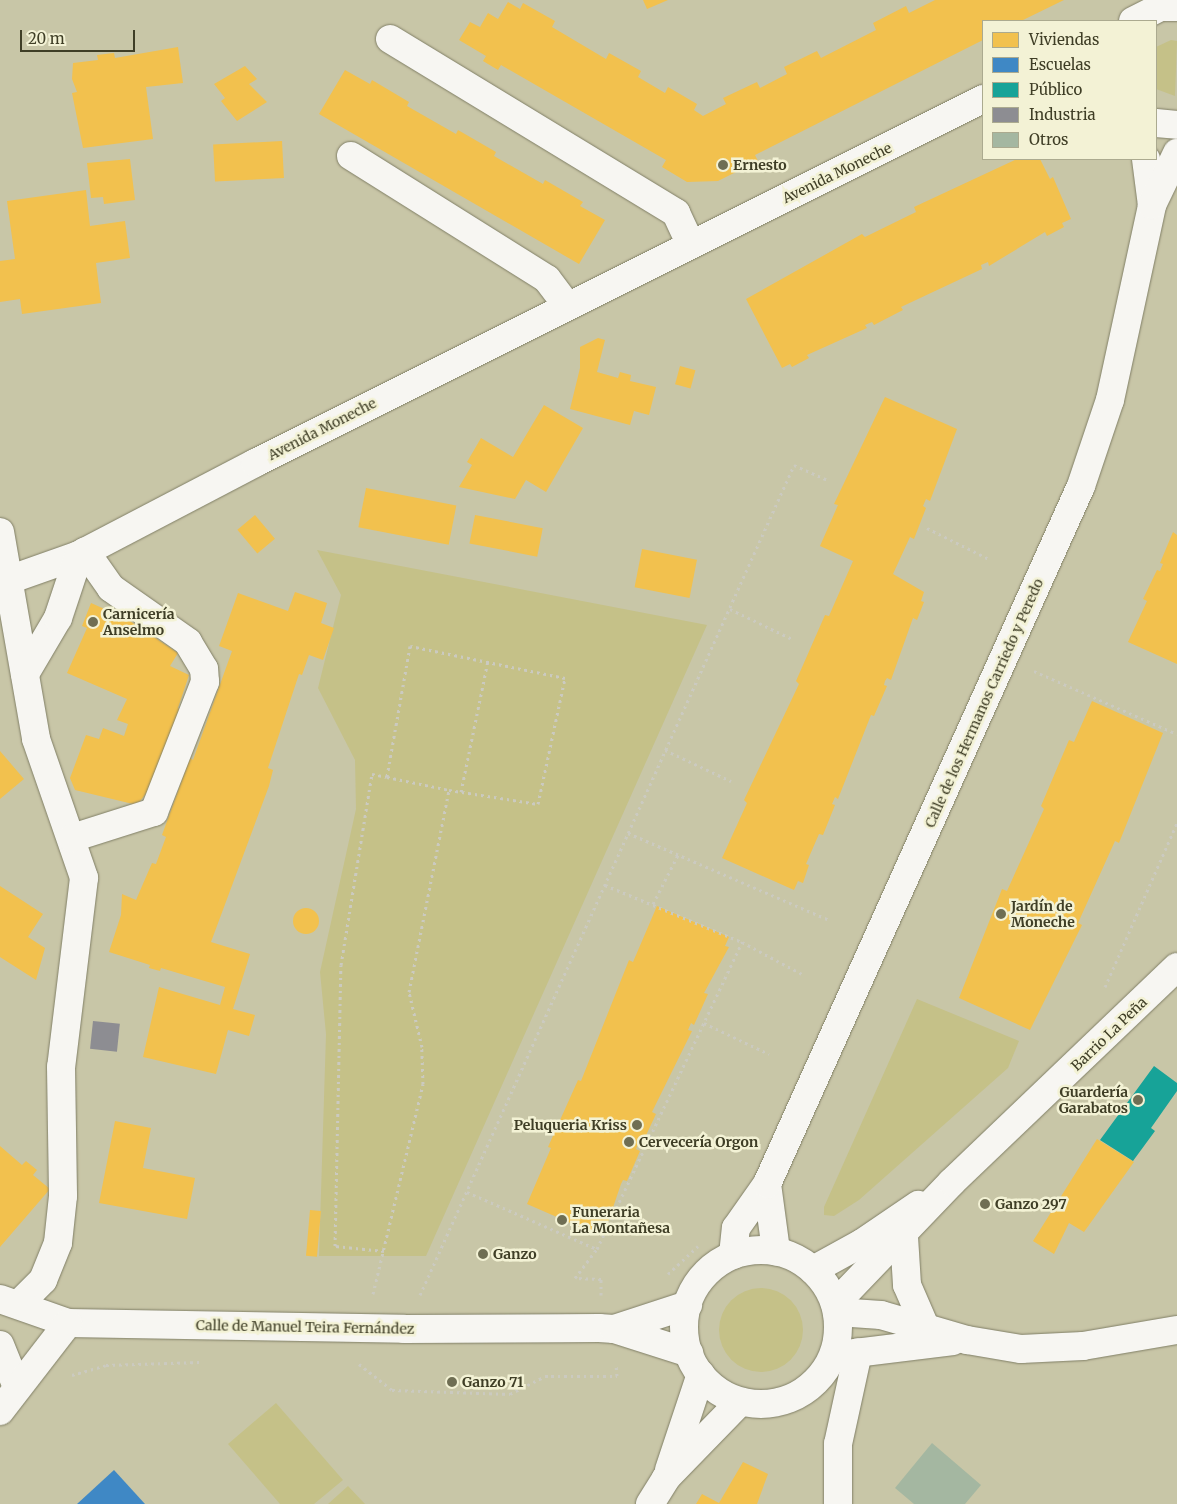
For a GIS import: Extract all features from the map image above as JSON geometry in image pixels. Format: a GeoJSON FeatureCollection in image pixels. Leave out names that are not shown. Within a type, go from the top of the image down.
{"type":"FeatureCollection","features":[{"type":"Feature","properties":{"kind":"street"},"geometry":{"type":"LineString","coordinates":[[1135,20],[1170,5]]}},
{"type":"Feature","properties":{"kind":"street"},"geometry":{"type":"LineString","coordinates":[[390,39],[676,213],[691,245]]}},
{"type":"Feature","properties":{"kind":"street","name":"Avenida Moneche"},"geometry":{"type":"LineString","coordinates":[[5,582],[82,553],[567,306],[982,100]]}},
{"type":"Feature","properties":{"kind":"street"},"geometry":{"type":"LineString","coordinates":[[1157,123],[1177,125]]}},
{"type":"Feature","properties":{"kind":"street","name":"Calle de los Hermanos Carriedo y Peredo"},"geometry":{"type":"LineString","coordinates":[[733,1255],[736,1228],[767,1184],[1067,520],[1096,448],[1110,400],[1152,205],[1177,153]]}},
{"type":"Feature","properties":{"kind":"street"},"geometry":{"type":"LineString","coordinates":[[351,156],[547,279],[567,306]]}},
{"type":"Feature","properties":{"kind":"street","name":"Calle de los Hermanos Carriedo y Peredo"},"geometry":{"type":"LineString","coordinates":[[1146,160],[1152,205]]}},
{"type":"Feature","properties":{"kind":"street"},"geometry":{"type":"LineString","coordinates":[[0,532],[5,582],[25,674],[36,739],[72,838],[84,878],[60,1067],[63,1196],[58,1243],[43,1280],[9,1302]]}},
{"type":"Feature","properties":{"kind":"street"},"geometry":{"type":"LineString","coordinates":[[25,674],[58,618],[82,553]]}},
{"type":"Feature","properties":{"kind":"street"},"geometry":{"type":"LineString","coordinates":[[72,838],[154,812],[205,682],[204,669],[188,642],[111,588],[82,553]]}},
{"type":"Feature","properties":{"kind":"street"},"geometry":{"type":"LineString","coordinates":[[35,571],[58,618]]}},
{"type":"Feature","properties":{"kind":"street"},"geometry":{"type":"LineString","coordinates":[[0,643],[25,674]]}},
{"type":"Feature","properties":{"kind":"street","name":"Barrio La Peña"},"geometry":{"type":"LineString","coordinates":[[836,1308],[952,1182],[1119,1025],[1177,967]]}},
{"type":"Feature","properties":{"kind":"street","name":"Barrio La Peña"},"geometry":{"type":"LineString","coordinates":[[813,1270],[862,1243],[952,1182]]}},
{"type":"Feature","properties":{"kind":"street"},"geometry":{"type":"LineString","coordinates":[[767,1184],[776,1251]]}},
{"type":"Feature","properties":{"kind":"street"},"geometry":{"type":"LineString","coordinates":[[904,1236],[907,1285],[926,1329]]}},
{"type":"Feature","properties":{"kind":"street"},"geometry":{"type":"LineString","coordinates":[[838,1504],[838,1444],[845,1354],[838,1334],[836,1308],[826,1286],[813,1270],[796,1258],[776,1251],[756,1250],[733,1255],[713,1267],[697,1284],[688,1306],[684,1328],[695,1363],[720,1394],[740,1402],[781,1401],[803,1391],[845,1354],[967,1340]]}},
{"type":"Feature","properties":{"kind":"street","name":"Calle de Manuel Teira Fernández"},"geometry":{"type":"LineString","coordinates":[[9,1302],[68,1323],[364,1329],[607,1329],[688,1306]]}},
{"type":"Feature","properties":{"kind":"street"},"geometry":{"type":"LineString","coordinates":[[836,1308],[881,1315],[967,1340],[1022,1349],[1083,1346],[1177,1330]]}},
{"type":"Feature","properties":{"kind":"street"},"geometry":{"type":"LineString","coordinates":[[0,1411],[68,1323]]}},
{"type":"Feature","properties":{"kind":"street","name":"Calle de Manuel Teira Fernández"},"geometry":{"type":"LineString","coordinates":[[607,1329],[695,1363]]}},
{"type":"Feature","properties":{"kind":"street"},"geometry":{"type":"LineString","coordinates":[[0,1345],[17,1387]]}},
{"type":"Feature","properties":{"kind":"street"},"geometry":{"type":"LineString","coordinates":[[666,1478],[695,1363]]}},
{"type":"Feature","properties":{"kind":"street"},"geometry":{"type":"LineString","coordinates":[[650,1504],[666,1478],[740,1402]]}},
{"type":"Feature","properties":{"kind":"path"},"geometry":{"type":"LineString","coordinates":[[404,1329],[794,465],[828,480]]}},
{"type":"Feature","properties":{"kind":"path"},"geometry":{"type":"LineString","coordinates":[[927,528],[989,559]]}},
{"type":"Feature","properties":{"kind":"path"},"geometry":{"type":"LineString","coordinates":[[730,609],[794,640]]}},
{"type":"Feature","properties":{"kind":"path"},"geometry":{"type":"LineString","coordinates":[[384,1251],[335,1246],[341,965],[372,774],[449,790],[538,804],[565,678],[410,646],[387,777]]}},
{"type":"Feature","properties":{"kind":"path"},"geometry":{"type":"LineString","coordinates":[[1004,658],[1177,734]]}},
{"type":"Feature","properties":{"kind":"path"},"geometry":{"type":"LineString","coordinates":[[461,792],[488,662]]}},
{"type":"Feature","properties":{"kind":"path"},"geometry":{"type":"LineString","coordinates":[[665,750],[731,781]]}},
{"type":"Feature","properties":{"kind":"path"},"geometry":{"type":"LineString","coordinates":[[364,1329],[424,1084],[422,1047],[409,992],[449,790]]}},
{"type":"Feature","properties":{"kind":"path"},"geometry":{"type":"LineString","coordinates":[[1119,1025],[1097,1005],[1177,823]]}},
{"type":"Feature","properties":{"kind":"path"},"geometry":{"type":"LineString","coordinates":[[628,833],[679,853],[829,920]]}},
{"type":"Feature","properties":{"kind":"path"},"geometry":{"type":"LineString","coordinates":[[653,904],[679,853]]}},
{"type":"Feature","properties":{"kind":"path"},"geometry":{"type":"LineString","coordinates":[[605,884],[742,942],[802,974]]}},
{"type":"Feature","properties":{"kind":"path"},"geometry":{"type":"LineString","coordinates":[[357,1363],[392,1390],[510,1394],[545,1376],[617,1376],[607,1329],[601,1279],[576,1278],[597,1249],[742,942]]}},
{"type":"Feature","properties":{"kind":"path"},"geometry":{"type":"LineString","coordinates":[[704,1023],[769,1054]]}},
{"type":"Feature","properties":{"kind":"path"},"geometry":{"type":"LineString","coordinates":[[467,1192],[597,1249]]}},
{"type":"Feature","properties":{"kind":"path"},"geometry":{"type":"LineString","coordinates":[[664,1276],[704,1240]]}},
{"type":"Feature","properties":{"kind":"path"},"geometry":{"type":"LineString","coordinates":[[66,1377],[106,1365],[204,1362]]}},
{"type":"Feature","properties":{"kind":"shaded area"},"geometry":{"type":"Polygon","coordinates":[[[1171,40],[1177,41],[1175,96],[1157,89],[1157,47],[1171,40]]]}},
{"type":"Feature","properties":{"kind":"shaded area"},"geometry":{"type":"Polygon","coordinates":[[[317,550],[707,625],[426,1256],[319,1256],[326,1034],[320,972],[356,809],[355,760],[318,688],[341,595],[317,550]]]}},
{"type":"Feature","properties":{"kind":"shaded area"},"geometry":{"type":"Polygon","coordinates":[[[917,999],[1019,1041],[1008,1068],[859,1200],[834,1216],[824,1215],[824,1207],[917,999]]]}},
{"type":"Feature","properties":{"kind":"shaded area"},"geometry":{"type":"Polygon","coordinates":[[[761,1288],[777,1291],[791,1300],[800,1314],[803,1330],[800,1346],[791,1360],[777,1369],[761,1372],[745,1369],[731,1360],[722,1346],[719,1330],[722,1314],[731,1300],[745,1291],[761,1288]]]}},
{"type":"Feature","properties":{"kind":"shaded area"},"geometry":{"type":"Polygon","coordinates":[[[276,1403],[343,1480],[314,1504],[280,1504],[228,1444],[276,1403]]]}},
{"type":"Feature","properties":{"kind":"shaded area"},"geometry":{"type":"Polygon","coordinates":[[[348,1486],[365,1504],[328,1504],[348,1486]]]}},
{"type":"Feature","properties":{"kind":"building: Viviendas"},"geometry":{"type":"Polygon","coordinates":[[[643,0],[668,0],[647,9],[643,0]]]}},
{"type":"Feature","properties":{"kind":"building: Viviendas"},"geometry":{"type":"Polygon","coordinates":[[[935,0],[1064,0],[1023,20],[982,20],[982,41],[755,155],[758,161],[718,181],[687,182],[662,167],[666,160],[501,65],[498,70],[483,61],[486,56],[459,40],[470,22],[480,27],[488,13],[498,19],[508,2],[520,9],[523,3],[555,21],[552,27],[606,59],[609,53],[641,71],[638,77],[665,93],[668,87],[697,104],[694,110],[703,116],[726,104],[723,98],[757,82],[760,88],[787,74],[784,67],[817,51],[821,58],[876,30],[873,23],[906,6],[909,13],[935,0]]]}},
{"type":"Feature","properties":{"kind":"building: Viviendas"},"geometry":{"type":"Polygon","coordinates":[[[178,47],[183,83],[146,87],[153,139],[83,148],[72,93],[77,92],[72,79],[73,63],[98,60],[97,55],[114,53],[115,58],[178,47]]]}},
{"type":"Feature","properties":{"kind":"building: Viviendas"},"geometry":{"type":"Polygon","coordinates":[[[245,66],[257,79],[249,84],[267,102],[237,121],[221,101],[225,98],[214,84],[245,66]]]}},
{"type":"Feature","properties":{"kind":"building: Viviendas"},"geometry":{"type":"Polygon","coordinates":[[[345,70],[370,84],[372,80],[409,102],[407,106],[456,134],[458,130],[496,152],[494,156],[543,184],[545,180],[583,202],[580,206],[605,220],[579,264],[319,114],[345,70]]]}},
{"type":"Feature","properties":{"kind":"building: Viviendas"},"geometry":{"type":"Polygon","coordinates":[[[282,141],[284,178],[215,182],[213,145],[282,141]]]}},
{"type":"Feature","properties":{"kind":"building: Viviendas"},"geometry":{"type":"Polygon","coordinates":[[[130,159],[135,200],[104,204],[103,197],[91,198],[87,163],[130,159]]]}},
{"type":"Feature","properties":{"kind":"building: Viviendas"},"geometry":{"type":"Polygon","coordinates":[[[1015,160],[1040,160],[1050,179],[1053,177],[1071,219],[1062,223],[1064,227],[1047,236],[1045,232],[989,266],[988,262],[981,265],[982,269],[901,307],[903,310],[874,325],[872,322],[865,325],[867,328],[807,355],[809,358],[792,367],[790,364],[782,368],[746,299],[862,234],[865,237],[916,212],[914,207],[1015,160]]]}},
{"type":"Feature","properties":{"kind":"building: Viviendas"},"geometry":{"type":"Polygon","coordinates":[[[86,190],[90,226],[125,221],[130,258],[96,263],[101,303],[22,314],[20,299],[0,302],[0,261],[15,259],[7,201],[86,190]]]}},
{"type":"Feature","properties":{"kind":"building: Viviendas"},"geometry":{"type":"Polygon","coordinates":[[[598,338],[605,340],[597,372],[618,378],[620,372],[631,375],[630,381],[656,387],[649,415],[634,411],[630,425],[570,409],[580,368],[580,347],[598,338]]]}},
{"type":"Feature","properties":{"kind":"building: Viviendas"},"geometry":{"type":"Polygon","coordinates":[[[680,366],[695,370],[691,388],[675,384],[680,366]]]}},
{"type":"Feature","properties":{"kind":"building: Viviendas"},"geometry":{"type":"Polygon","coordinates":[[[885,397],[957,429],[930,501],[926,499],[923,506],[926,508],[914,539],[910,537],[893,574],[924,592],[921,601],[924,602],[917,620],[913,618],[891,680],[887,678],[885,681],[884,685],[887,686],[874,716],[871,715],[838,799],[835,797],[832,804],[835,805],[823,835],[819,834],[806,864],[809,865],[803,883],[798,881],[794,890],[722,858],[747,803],[744,800],[799,684],[796,681],[825,615],[829,616],[853,561],[820,546],[838,505],[834,504],[885,397]]]}},
{"type":"Feature","properties":{"kind":"building: Viviendas"},"geometry":{"type":"Polygon","coordinates":[[[544,405],[583,428],[546,492],[526,480],[515,499],[459,487],[472,465],[467,462],[481,438],[513,457],[544,405]]]}},
{"type":"Feature","properties":{"kind":"building: Viviendas"},"geometry":{"type":"Polygon","coordinates":[[[366,488],[456,506],[449,545],[358,527],[366,488]]]}},
{"type":"Feature","properties":{"kind":"building: Viviendas"},"geometry":{"type":"Polygon","coordinates":[[[255,515],[275,539],[257,554],[237,530],[255,515]]]}},
{"type":"Feature","properties":{"kind":"building: Viviendas"},"geometry":{"type":"Polygon","coordinates":[[[475,515],[543,528],[537,557],[469,543],[475,515]]]}},
{"type":"Feature","properties":{"kind":"building: Viviendas"},"geometry":{"type":"Polygon","coordinates":[[[1173,532],[1177,535],[1177,664],[1128,642],[1147,601],[1143,599],[1157,570],[1160,571],[1163,564],[1160,563],[1173,532]]]}},
{"type":"Feature","properties":{"kind":"building: Viviendas"},"geometry":{"type":"Polygon","coordinates":[[[642,549],[697,560],[690,598],[635,587],[642,549]]]}},
{"type":"Feature","properties":{"kind":"building: Viviendas"},"geometry":{"type":"Polygon","coordinates":[[[295,592],[327,603],[321,623],[334,628],[323,660],[309,655],[302,675],[299,674],[268,768],[273,770],[269,786],[211,942],[250,954],[233,1009],[255,1015],[249,1036],[228,1030],[216,1074],[143,1057],[159,987],[220,1005],[225,987],[161,968],[160,971],[149,968],[150,965],[109,952],[121,915],[122,894],[136,900],[152,863],[156,864],[166,837],[162,835],[190,758],[193,760],[232,651],[219,646],[238,593],[288,611],[295,592]]]}},
{"type":"Feature","properties":{"kind":"building: Viviendas"},"geometry":{"type":"Polygon","coordinates":[[[91,603],[127,619],[178,653],[170,666],[189,675],[178,708],[184,710],[159,777],[137,805],[75,790],[70,778],[86,735],[99,739],[103,728],[124,736],[128,724],[117,720],[127,699],[67,673],[87,628],[82,626],[91,603]]]}},
{"type":"Feature","properties":{"kind":"building: Viviendas"},"geometry":{"type":"Polygon","coordinates":[[[1092,701],[1163,733],[1119,843],[1115,841],[1078,923],[1082,925],[1030,1030],[959,998],[1002,889],[1007,891],[1044,809],[1041,806],[1069,740],[1074,742],[1092,701]]]}},
{"type":"Feature","properties":{"kind":"building: Viviendas"},"geometry":{"type":"Polygon","coordinates":[[[0,751],[24,779],[0,799],[0,751]]]}},
{"type":"Feature","properties":{"kind":"building: Viviendas"},"geometry":{"type":"Polygon","coordinates":[[[0,886],[43,914],[28,937],[45,948],[36,980],[0,957],[0,886]]]}},
{"type":"Feature","properties":{"kind":"building: Viviendas"},"geometry":{"type":"Polygon","coordinates":[[[657,906],[729,937],[725,946],[729,947],[704,993],[708,994],[694,1025],[691,1023],[688,1030],[692,1031],[652,1112],[656,1114],[642,1144],[639,1142],[636,1149],[640,1151],[627,1181],[623,1180],[621,1184],[606,1228],[602,1227],[598,1235],[527,1204],[551,1148],[548,1147],[578,1080],[581,1081],[629,960],[633,962],[657,906]]]}},
{"type":"Feature","properties":{"kind":"building: Viviendas"},"geometry":{"type":"Polygon","coordinates":[[[306,908],[315,912],[319,921],[315,930],[306,934],[297,930],[293,921],[297,912],[306,908]]]}},
{"type":"Feature","properties":{"kind":"building: Viviendas"},"geometry":{"type":"Polygon","coordinates":[[[115,1121],[151,1128],[143,1168],[195,1178],[187,1219],[99,1203],[115,1121]]]}},
{"type":"Feature","properties":{"kind":"building: Viviendas"},"geometry":{"type":"Polygon","coordinates":[[[1097,1139],[1134,1162],[1084,1232],[1069,1223],[1054,1254],[1033,1241],[1097,1139]]]}},
{"type":"Feature","properties":{"kind":"building: Viviendas"},"geometry":{"type":"Polygon","coordinates":[[[0,1146],[22,1165],[26,1161],[37,1170],[33,1175],[50,1189],[0,1247],[0,1146]]]}},
{"type":"Feature","properties":{"kind":"building: Viviendas"},"geometry":{"type":"Polygon","coordinates":[[[310,1210],[321,1211],[317,1257],[306,1256],[310,1210]]]}},
{"type":"Feature","properties":{"kind":"building: Viviendas"},"geometry":{"type":"Polygon","coordinates":[[[743,1462],[768,1474],[757,1504],[696,1504],[702,1494],[719,1503],[743,1462]]]}},
{"type":"Feature","properties":{"kind":"building: Escuelas"},"geometry":{"type":"Polygon","coordinates":[[[114,1470],[145,1504],[77,1504],[114,1470]]]}},
{"type":"Feature","properties":{"kind":"building: Público"},"geometry":{"type":"Polygon","coordinates":[[[1154,1066],[1177,1083],[1177,1091],[1151,1128],[1155,1131],[1133,1161],[1100,1140],[1154,1066]]]}},
{"type":"Feature","properties":{"kind":"building: Industria"},"geometry":{"type":"Polygon","coordinates":[[[93,1021],[120,1024],[117,1052],[90,1049],[93,1021]]]}},
{"type":"Feature","properties":{"kind":"building: Otros"},"geometry":{"type":"Polygon","coordinates":[[[932,1443],[981,1485],[965,1504],[914,1504],[895,1488],[932,1443]]]}},
{"type":"Feature","properties":{"kind":"place","name":"Ernesto"},"geometry":{"type":"Point","coordinates":[723,165]}},
{"type":"Feature","properties":{"kind":"place","name":"Carnicería Anselmo"},"geometry":{"type":"Point","coordinates":[93,622]}},
{"type":"Feature","properties":{"kind":"place","name":"Jardín de Moneche"},"geometry":{"type":"Point","coordinates":[1001,914]}},
{"type":"Feature","properties":{"kind":"place","name":"Guardería Garabatos"},"geometry":{"type":"Point","coordinates":[1138,1100]}},
{"type":"Feature","properties":{"kind":"place","name":"Peluqueria Kriss"},"geometry":{"type":"Point","coordinates":[637,1125]}},
{"type":"Feature","properties":{"kind":"place","name":"Cervecería Orgon"},"geometry":{"type":"Point","coordinates":[629,1142]}},
{"type":"Feature","properties":{"kind":"place","name":"Ganzo 297"},"geometry":{"type":"Point","coordinates":[985,1204]}},
{"type":"Feature","properties":{"kind":"place","name":"Funeraria La Montañesa"},"geometry":{"type":"Point","coordinates":[562,1220]}},
{"type":"Feature","properties":{"kind":"place","name":"Ganzo"},"geometry":{"type":"Point","coordinates":[483,1254]}},
{"type":"Feature","properties":{"kind":"place","name":"Ganzo 71"},"geometry":{"type":"Point","coordinates":[452,1382]}}]}
